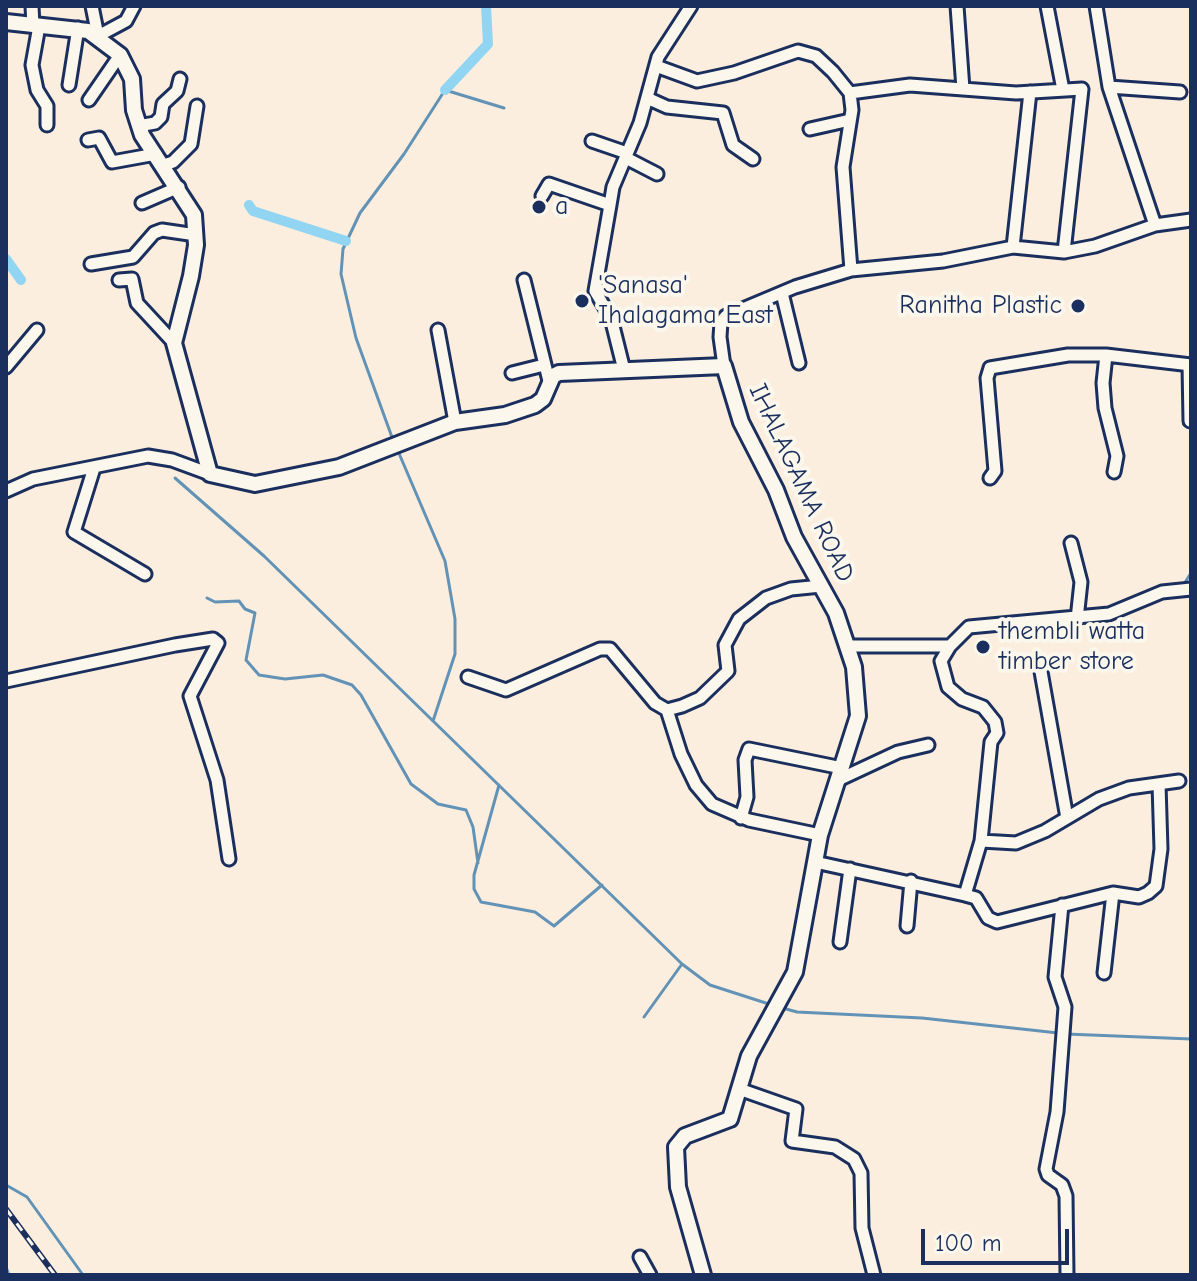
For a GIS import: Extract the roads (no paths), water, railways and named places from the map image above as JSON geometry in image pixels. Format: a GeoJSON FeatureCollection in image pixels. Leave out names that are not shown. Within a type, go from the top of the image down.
{"type":"FeatureCollection","features":[{"type":"Feature","properties":{"kind":"street"},"geometry":{"type":"LineString","coordinates":[[32,6],[36,26],[32,65],[37,90],[47,106],[47,125]]}},
{"type":"Feature","properties":{"kind":"street"},"geometry":{"type":"LineString","coordinates":[[92,6],[98,36]]}},
{"type":"Feature","properties":{"kind":"street"},"geometry":{"type":"LineString","coordinates":[[98,36],[126,21],[134,6]]}},
{"type":"Feature","properties":{"kind":"street"},"geometry":{"type":"LineString","coordinates":[[624,370],[611,318],[595,291],[610,205],[656,66],[691,6]]}},
{"type":"Feature","properties":{"kind":"street"},"geometry":{"type":"LineString","coordinates":[[957,6],[963,89]]}},
{"type":"Feature","properties":{"kind":"street"},"geometry":{"type":"LineString","coordinates":[[1047,6],[1063,90]]}},
{"type":"Feature","properties":{"kind":"street"},"geometry":{"type":"LineString","coordinates":[[1096,6],[1109,87],[1155,225]]}},
{"type":"Feature","properties":{"kind":"street"},"geometry":{"type":"LineString","coordinates":[[6,22],[78,28],[98,36],[120,55],[132,79],[138,126],[194,215],[196,235],[187,297],[174,343]]}},
{"type":"Feature","properties":{"kind":"street"},"geometry":{"type":"LineString","coordinates":[[69,85],[78,28]]}},
{"type":"Feature","properties":{"kind":"street"},"geometry":{"type":"LineString","coordinates":[[656,66],[697,81],[734,73],[798,51],[816,56],[850,93],[850,120],[843,167],[851,270]]}},
{"type":"Feature","properties":{"kind":"street"},"geometry":{"type":"LineString","coordinates":[[89,100],[120,55]]}},
{"type":"Feature","properties":{"kind":"street"},"geometry":{"type":"LineString","coordinates":[[138,126],[155,123],[161,117],[163,104],[177,91],[180,79]]}},
{"type":"Feature","properties":{"kind":"street"},"geometry":{"type":"LineString","coordinates":[[850,93],[910,85],[1030,92],[1082,89],[1064,252]]}},
{"type":"Feature","properties":{"kind":"street"},"geometry":{"type":"LineString","coordinates":[[1109,87],[1180,92]]}},
{"type":"Feature","properties":{"kind":"street"},"geometry":{"type":"LineString","coordinates":[[1013,247],[1030,92]]}},
{"type":"Feature","properties":{"kind":"street"},"geometry":{"type":"LineString","coordinates":[[647,98],[667,107],[723,113],[733,145],[753,159]]}},
{"type":"Feature","properties":{"kind":"street"},"geometry":{"type":"LineString","coordinates":[[88,140],[99,138],[112,162],[173,162],[191,144],[197,106]]}},
{"type":"Feature","properties":{"kind":"street"},"geometry":{"type":"LineString","coordinates":[[810,129],[850,120]]}},
{"type":"Feature","properties":{"kind":"street"},"geometry":{"type":"LineString","coordinates":[[592,141],[657,174]]}},
{"type":"Feature","properties":{"kind":"street"},"geometry":{"type":"LineString","coordinates":[[542,196],[549,184],[610,205]]}},
{"type":"Feature","properties":{"kind":"street"},"geometry":{"type":"LineString","coordinates":[[142,203],[179,187]]}},
{"type":"Feature","properties":{"kind":"street","name":"IHALAGAMA ROAD"},"geometry":{"type":"LineString","coordinates":[[703,1275],[681,1199],[674,1154],[685,1136],[730,1119],[749,1056],[775,1014],[795,972],[820,835],[858,716],[854,667],[836,613],[741,422],[724,366],[721,322],[726,316],[782,293],[851,270],[943,261],[1013,247],[1064,252],[1095,246],[1155,225],[1191,220]]}},
{"type":"Feature","properties":{"kind":"street"},"geometry":{"type":"LineString","coordinates":[[91,264],[133,257],[154,233],[162,230],[196,235]]}},
{"type":"Feature","properties":{"kind":"street"},"geometry":{"type":"LineString","coordinates":[[119,280],[132,279],[137,303],[174,343],[210,474]]}},
{"type":"Feature","properties":{"kind":"street"},"geometry":{"type":"LineString","coordinates":[[524,280],[549,381]]}},
{"type":"Feature","properties":{"kind":"street"},"geometry":{"type":"LineString","coordinates":[[782,293],[799,363]]}},
{"type":"Feature","properties":{"kind":"street"},"geometry":{"type":"LineString","coordinates":[[6,367],[37,330]]}},
{"type":"Feature","properties":{"kind":"street"},"geometry":{"type":"LineString","coordinates":[[438,330],[455,422]]}},
{"type":"Feature","properties":{"kind":"street"},"geometry":{"type":"LineString","coordinates":[[990,478],[995,471],[987,378],[990,368],[1068,355],[1106,355],[1190,365],[1190,421]]}},
{"type":"Feature","properties":{"kind":"street"},"geometry":{"type":"LineString","coordinates":[[1106,355],[1103,383],[1105,408],[1117,456],[1114,472]]}},
{"type":"Feature","properties":{"kind":"street"},"geometry":{"type":"LineString","coordinates":[[512,373],[544,365]]}},
{"type":"Feature","properties":{"kind":"street"},"geometry":{"type":"LineString","coordinates":[[6,491],[33,479],[148,456],[172,460],[235,482],[277,482],[339,467],[455,422],[505,415],[535,405],[543,399],[553,376],[567,371],[724,366]]}},
{"type":"Feature","properties":{"kind":"street"},"geometry":{"type":"LineString","coordinates":[[94,468],[74,532],[145,574]]}},
{"type":"Feature","properties":{"kind":"street"},"geometry":{"type":"LineString","coordinates":[[1071,543],[1081,582],[1077,619]]}},
{"type":"Feature","properties":{"kind":"street"},"geometry":{"type":"LineString","coordinates":[[667,710],[700,698],[728,671],[725,645],[739,619],[766,598],[791,589],[821,586]]}},
{"type":"Feature","properties":{"kind":"street"},"geometry":{"type":"LineString","coordinates":[[965,895],[981,841],[991,742],[997,733],[995,722],[983,707],[962,699],[948,687],[941,661],[950,646],[969,627],[1109,614],[1174,589],[1191,589]]}},
{"type":"Feature","properties":{"kind":"street"},"geometry":{"type":"LineString","coordinates":[[6,681],[213,639],[218,643],[190,696],[217,780],[229,859]]}},
{"type":"Feature","properties":{"kind":"street"},"geometry":{"type":"LineString","coordinates":[[848,646],[950,646]]}},
{"type":"Feature","properties":{"kind":"street"},"geometry":{"type":"LineString","coordinates":[[468,677],[506,690],[600,649],[610,649],[655,703],[667,710],[681,754],[696,785],[712,804],[741,818],[820,835]]}},
{"type":"Feature","properties":{"kind":"street"},"geometry":{"type":"LineString","coordinates":[[1040,666],[1067,818]]}},
{"type":"Feature","properties":{"kind":"street"},"geometry":{"type":"LineString","coordinates":[[741,818],[747,797],[745,760],[749,749],[840,774],[898,752],[928,745]]}},
{"type":"Feature","properties":{"kind":"street"},"geometry":{"type":"LineString","coordinates":[[981,841],[1016,843],[1114,793],[1179,781]]}},
{"type":"Feature","properties":{"kind":"street"},"geometry":{"type":"LineString","coordinates":[[815,862],[911,881],[976,898],[988,918],[997,922],[1113,893],[1139,897],[1156,886],[1162,814],[1159,784]]}},
{"type":"Feature","properties":{"kind":"street"},"geometry":{"type":"LineString","coordinates":[[840,942],[850,869]]}},
{"type":"Feature","properties":{"kind":"street"},"geometry":{"type":"LineString","coordinates":[[907,926],[911,881]]}},
{"type":"Feature","properties":{"kind":"street"},"geometry":{"type":"LineString","coordinates":[[1104,973],[1113,893]]}},
{"type":"Feature","properties":{"kind":"street"},"geometry":{"type":"LineString","coordinates":[[1062,905],[1055,977],[1065,1007],[1057,1112],[1046,1169],[1048,1175],[1062,1185],[1066,1196],[1067,1275]]}},
{"type":"Feature","properties":{"kind":"street"},"geometry":{"type":"LineString","coordinates":[[739,1089],[796,1109],[792,1141],[835,1147],[854,1159],[861,1173],[862,1228],[874,1275]]}},
{"type":"Feature","properties":{"kind":"street"},"geometry":{"type":"LineString","coordinates":[[640,1257],[650,1275]]}},
{"type":"Feature","properties":{"kind":"waterway"},"geometry":{"type":"LineString","coordinates":[[445,90],[488,44],[486,6]]}},
{"type":"Feature","properties":{"kind":"waterway"},"geometry":{"type":"LineString","coordinates":[[393,440],[356,338],[341,274],[343,249],[360,213],[404,154],[445,90],[504,108]]}},
{"type":"Feature","properties":{"kind":"waterway"},"geometry":{"type":"LineString","coordinates":[[249,205],[253,211],[346,241]]}},
{"type":"Feature","properties":{"kind":"waterway"},"geometry":{"type":"LineString","coordinates":[[6,259],[21,280]]}},
{"type":"Feature","properties":{"kind":"waterway"},"geometry":{"type":"LineString","coordinates":[[398,451],[445,561],[455,619],[455,654],[433,721]]}},
{"type":"Feature","properties":{"kind":"waterway"},"geometry":{"type":"LineString","coordinates":[[175,478],[264,556],[682,964],[644,1017]]}},
{"type":"Feature","properties":{"kind":"waterway"},"geometry":{"type":"LineString","coordinates":[[1182,587],[1191,573]]}},
{"type":"Feature","properties":{"kind":"waterway"},"geometry":{"type":"LineString","coordinates":[[207,598],[215,602],[239,601],[245,609],[255,613],[246,660],[259,675],[285,679],[323,675],[352,685],[361,695],[411,784],[438,804],[466,810],[473,827],[478,863]]}},
{"type":"Feature","properties":{"kind":"waterway"},"geometry":{"type":"LineString","coordinates":[[499,785],[474,875],[474,889],[481,902],[535,912],[554,926],[602,885]]}},
{"type":"Feature","properties":{"kind":"waterway"},"geometry":{"type":"LineString","coordinates":[[682,964],[710,985],[772,1005]]}},
{"type":"Feature","properties":{"kind":"waterway"},"geometry":{"type":"LineString","coordinates":[[779,1007],[797,1012],[922,1018],[1058,1033]]}},
{"type":"Feature","properties":{"kind":"waterway"},"geometry":{"type":"LineString","coordinates":[[1066,1034],[1191,1039]]}},
{"type":"Feature","properties":{"kind":"waterway"},"geometry":{"type":"LineString","coordinates":[[6,1185],[27,1197],[83,1275]]}},
{"type":"Feature","properties":{"kind":"waterway"},"geometry":{"type":"LineString","coordinates":[[6,1267],[9,1275]]}},
{"type":"Feature","properties":{"kind":"railway"},"geometry":{"type":"LineString","coordinates":[[6,1209],[55,1275]]}},
{"type":"Feature","properties":{"kind":"place","name":"a"},"geometry":{"type":"Point","coordinates":[539,207]}},
{"type":"Feature","properties":{"kind":"place","name":"'Sanasa' Ihalagama East"},"geometry":{"type":"Point","coordinates":[582,301]}},
{"type":"Feature","properties":{"kind":"place","name":"Ranitha Plastic"},"geometry":{"type":"Point","coordinates":[1078,306]}},
{"type":"Feature","properties":{"kind":"place","name":"thembli watta timber store"},"geometry":{"type":"Point","coordinates":[983,647]}}]}
